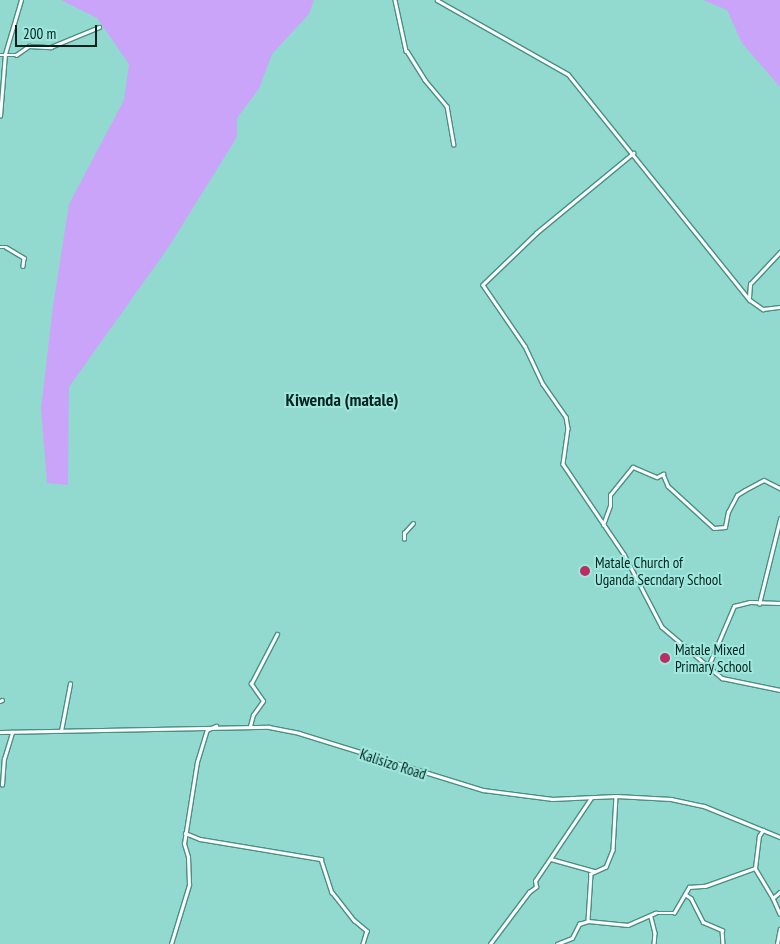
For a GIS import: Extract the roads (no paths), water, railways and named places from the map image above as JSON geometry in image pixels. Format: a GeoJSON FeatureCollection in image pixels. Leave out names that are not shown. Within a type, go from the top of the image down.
{"type":"FeatureCollection","features":[{"type":"Feature","properties":{"kind":"street"},"geometry":{"type":"LineString","coordinates":[[0,116],[5,56],[21,0]]}},
{"type":"Feature","properties":{"kind":"street"},"geometry":{"type":"LineString","coordinates":[[395,0],[407,51],[425,80],[447,106],[454,144]]}},
{"type":"Feature","properties":{"kind":"street"},"geometry":{"type":"LineString","coordinates":[[437,0],[568,74],[750,300],[763,309],[780,307]]}},
{"type":"Feature","properties":{"kind":"street"},"geometry":{"type":"LineString","coordinates":[[0,55],[16,55],[28,46],[51,47],[99,27]]}},
{"type":"Feature","properties":{"kind":"street"},"geometry":{"type":"LineString","coordinates":[[634,154],[482,283],[525,346],[543,384],[566,417],[568,428],[563,464],[624,554],[662,627],[676,635],[708,667],[732,682],[780,690]]}},
{"type":"Feature","properties":{"kind":"street"},"geometry":{"type":"LineString","coordinates":[[0,248],[6,247],[24,258],[23,266]]}},
{"type":"Feature","properties":{"kind":"street"},"geometry":{"type":"LineString","coordinates":[[750,300],[750,284],[780,252]]}},
{"type":"Feature","properties":{"kind":"street"},"geometry":{"type":"LineString","coordinates":[[603,525],[610,506],[610,495],[633,467],[657,477],[663,474],[668,486],[714,528],[724,527],[728,512],[737,496],[745,490],[764,480],[780,488]]}},
{"type":"Feature","properties":{"kind":"street"},"geometry":{"type":"LineString","coordinates":[[759,604],[780,518]]}},
{"type":"Feature","properties":{"kind":"street"},"geometry":{"type":"LineString","coordinates":[[404,540],[404,533],[413,523]]}},
{"type":"Feature","properties":{"kind":"street"},"geometry":{"type":"LineString","coordinates":[[708,667],[734,606],[750,602],[759,604],[780,603]]}},
{"type":"Feature","properties":{"kind":"street"},"geometry":{"type":"LineString","coordinates":[[250,726],[253,715],[263,701],[251,684],[277,634]]}},
{"type":"Feature","properties":{"kind":"street"},"geometry":{"type":"LineString","coordinates":[[61,731],[70,684]]}},
{"type":"Feature","properties":{"kind":"street"},"geometry":{"type":"LineString","coordinates":[[171,944],[189,885],[185,833],[197,762],[207,730],[216,726]]}},
{"type":"Feature","properties":{"kind":"street","name":"Kalisizo Road"},"geometry":{"type":"LineString","coordinates":[[0,732],[250,726],[299,733],[483,790],[533,798],[616,796],[695,803],[780,837]]}},
{"type":"Feature","properties":{"kind":"street"},"geometry":{"type":"LineString","coordinates":[[2,785],[4,759],[12,732]]}},
{"type":"Feature","properties":{"kind":"street"},"geometry":{"type":"LineString","coordinates":[[550,860],[594,871],[606,867],[613,850],[616,796]]}},
{"type":"Feature","properties":{"kind":"street"},"geometry":{"type":"LineString","coordinates":[[490,944],[529,892],[536,886],[535,881],[591,798]]}},
{"type":"Feature","properties":{"kind":"street"},"geometry":{"type":"LineString","coordinates":[[763,830],[759,836],[755,868],[780,914]]}},
{"type":"Feature","properties":{"kind":"street"},"geometry":{"type":"LineString","coordinates":[[185,833],[200,839],[321,859],[332,892],[354,920],[367,931],[363,944]]}},
{"type":"Feature","properties":{"kind":"street"},"geometry":{"type":"LineString","coordinates":[[651,918],[655,913],[674,913],[691,886],[705,886],[755,868]]}},
{"type":"Feature","properties":{"kind":"street"},"geometry":{"type":"LineString","coordinates":[[588,921],[589,880],[594,871]]}},
{"type":"Feature","properties":{"kind":"street"},"geometry":{"type":"LineString","coordinates":[[773,898],[780,892]]}},
{"type":"Feature","properties":{"kind":"street"},"geometry":{"type":"LineString","coordinates":[[686,894],[692,898],[703,922],[722,930],[723,944]]}},
{"type":"Feature","properties":{"kind":"street"},"geometry":{"type":"LineString","coordinates":[[557,944],[572,938],[579,924],[588,921],[628,925],[639,918],[651,918]]}},
{"type":"Feature","properties":{"kind":"street"},"geometry":{"type":"LineString","coordinates":[[651,918],[655,933],[654,944]]}},
{"type":"Feature","properties":{"kind":"street"},"geometry":{"type":"LineString","coordinates":[[777,944],[780,929]]}},
{"type":"Feature","properties":{"kind":"place","name":"Matale Church of Uganda Secndary School"},"geometry":{"type":"Point","coordinates":[585,571]}},
{"type":"Feature","properties":{"kind":"place","name":"Matale Mixed Primary School"},"geometry":{"type":"Point","coordinates":[665,658]}},
{"type":"Feature","properties":{"kind":"district","name":"Kiwenda (matale)"},"geometry":{"type":"Point","coordinates":[342,400]}}]}
